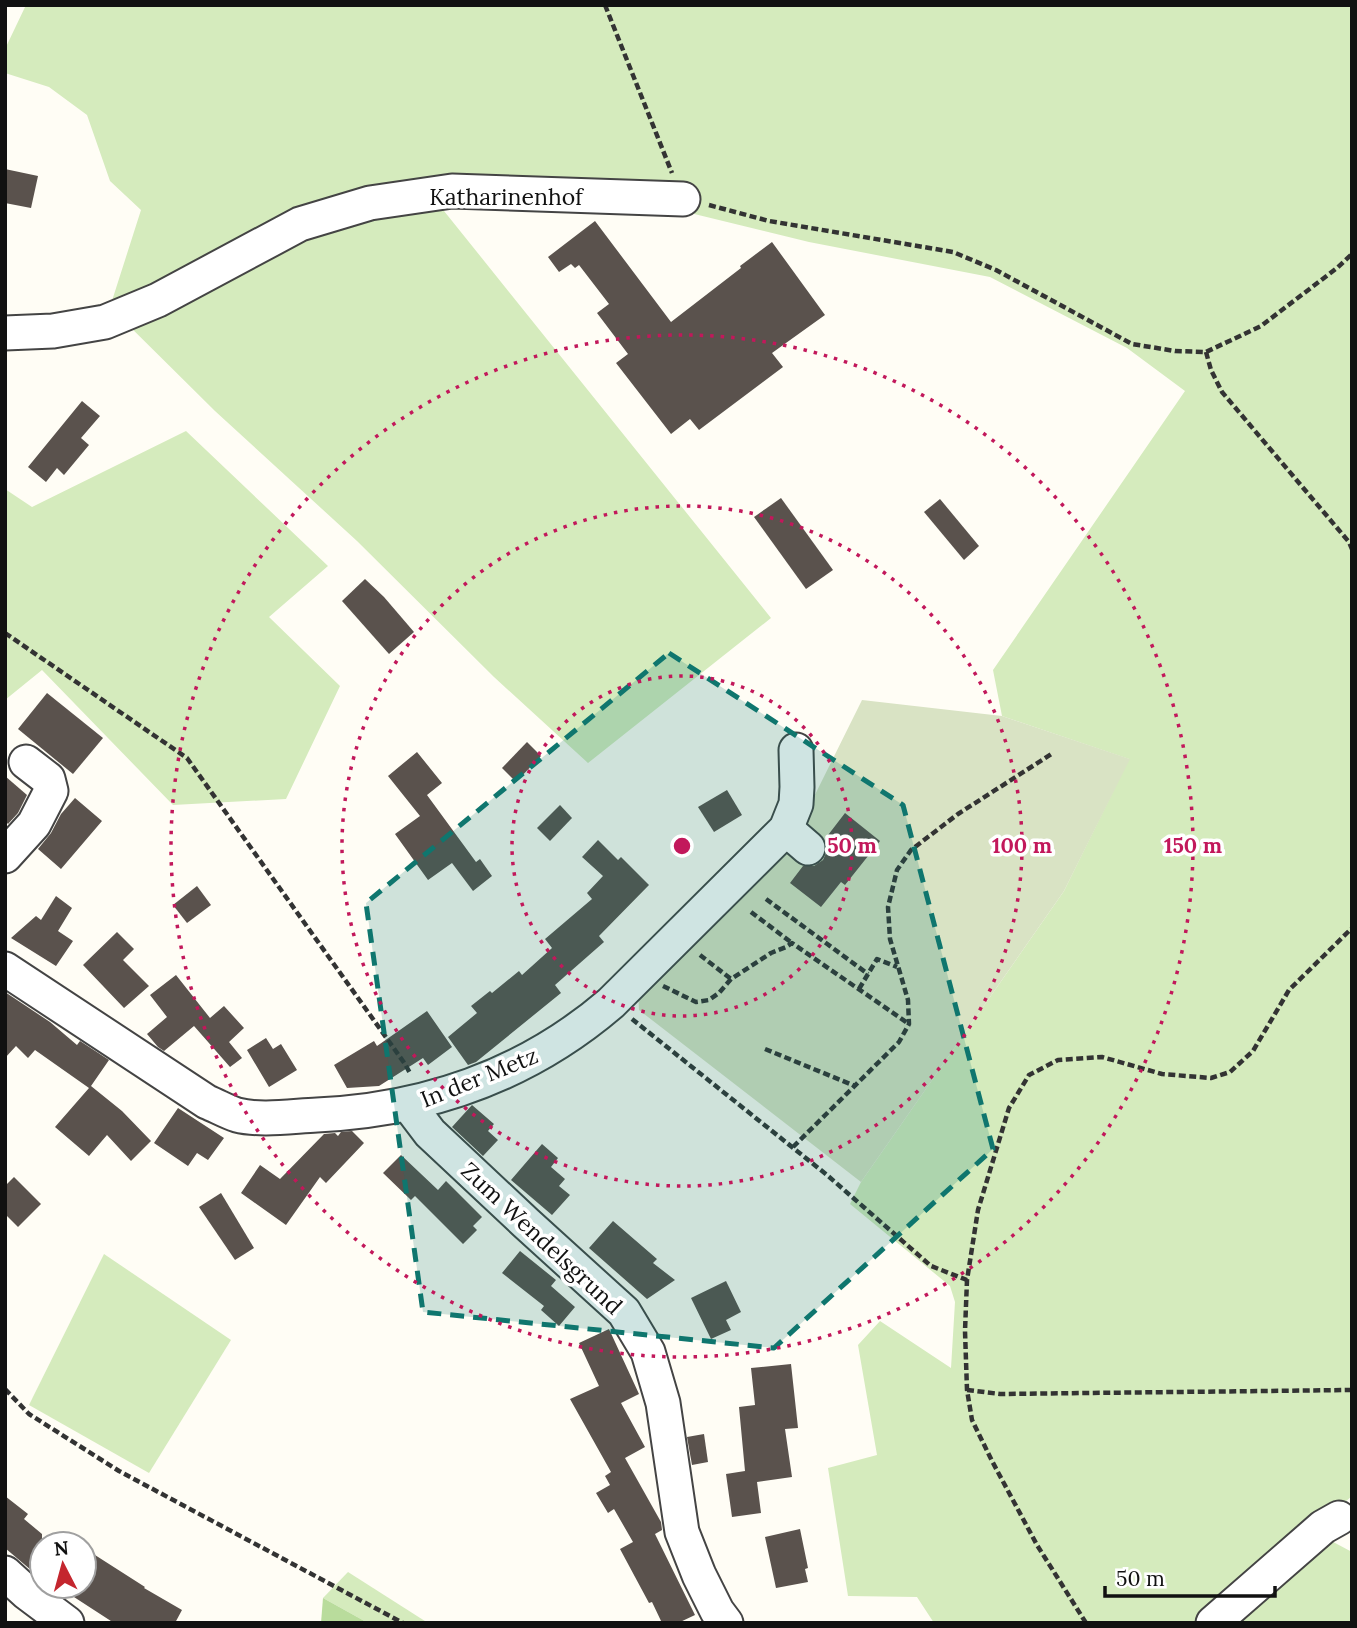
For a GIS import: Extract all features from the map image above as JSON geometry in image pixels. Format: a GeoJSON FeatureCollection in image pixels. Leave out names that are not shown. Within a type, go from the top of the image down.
{"type":"FeatureCollection","features":[{"type":"Feature","properties":{"kind":"street","name":"Katharinenhof"},"geometry":{"type":"LineString","coordinates":[[5,334],[53,331],[105,322],[158,300],[300,223],[370,203],[452,191],[683,199]]}},
{"type":"Feature","properties":{"kind":"street","name":"In der Metz"},"geometry":{"type":"LineString","coordinates":[[5,969],[207,1102],[238,1115],[267,1117],[334,1114],[416,1102],[513,1069],[588,1024],[641,974],[797,838],[796,750]]}},
{"type":"Feature","properties":{"kind":"street"},"geometry":{"type":"LineString","coordinates":[[5,856],[34,824],[51,791],[48,779],[26,762]]}},
{"type":"Feature","properties":{"kind":"street","name":"Zum Wendelsgrund"},"geometry":{"type":"LineString","coordinates":[[416,1102],[430,1133],[624,1312],[648,1352],[663,1403],[682,1532],[699,1575],[726,1623]]}},
{"type":"Feature","properties":{"kind":"street"},"geometry":{"type":"LineString","coordinates":[[1213,1623],[1323,1527],[1339,1518]]}},
{"type":"Feature","properties":{"kind":"street"},"geometry":{"type":"LineString","coordinates":[[5,1573],[67,1623]]}},
{"type":"Feature","properties":{"kind":"path"},"geometry":{"type":"LineString","coordinates":[[605,5],[683,199],[769,221],[953,251],[996,270],[1132,344],[1175,351],[1206,352],[1261,326],[1352,254]]}},
{"type":"Feature","properties":{"kind":"path"},"geometry":{"type":"LineString","coordinates":[[1206,352],[1210,370],[1222,392],[1349,542],[1352,549]]}},
{"type":"Feature","properties":{"kind":"path"},"geometry":{"type":"LineString","coordinates":[[5,633],[187,758],[405,1064],[416,1102]]}},
{"type":"Feature","properties":{"kind":"path"},"geometry":{"type":"LineString","coordinates":[[793,1147],[899,1042],[909,1024],[908,1000],[890,939],[888,907],[897,870],[911,850],[958,814],[1053,753]]}},
{"type":"Feature","properties":{"kind":"path"},"geometry":{"type":"LineString","coordinates":[[766,899],[868,974]]}},
{"type":"Feature","properties":{"kind":"path"},"geometry":{"type":"LineString","coordinates":[[751,912],[909,1024]]}},
{"type":"Feature","properties":{"kind":"path"},"geometry":{"type":"LineString","coordinates":[[1086,1623],[1037,1545],[992,1461],[972,1420],[967,1390],[967,1280],[978,1210],[1009,1108],[1029,1075],[1058,1060],[1102,1057],[1162,1073],[1211,1078],[1230,1072],[1254,1051],[1289,990],[1352,929]]}},
{"type":"Feature","properties":{"kind":"path"},"geometry":{"type":"LineString","coordinates":[[641,974],[696,1002],[709,1000],[732,979],[771,953],[792,943]]}},
{"type":"Feature","properties":{"kind":"path"},"geometry":{"type":"LineString","coordinates":[[700,955],[732,979]]}},
{"type":"Feature","properties":{"kind":"path"},"geometry":{"type":"LineString","coordinates":[[859,989],[877,959],[898,967]]}},
{"type":"Feature","properties":{"kind":"path"},"geometry":{"type":"LineString","coordinates":[[611,1003],[793,1147],[931,1266],[967,1280]]}},
{"type":"Feature","properties":{"kind":"path"},"geometry":{"type":"LineString","coordinates":[[765,1049],[855,1086]]}},
{"type":"Feature","properties":{"kind":"path"},"geometry":{"type":"LineString","coordinates":[[5,1389],[29,1414],[120,1471],[403,1623]]}},
{"type":"Feature","properties":{"kind":"path"},"geometry":{"type":"LineString","coordinates":[[967,1390],[1000,1394],[1352,1390]]}},
{"type":"Feature","properties":{"kind":"highlighted area"},"geometry":{"type":"Polygon","coordinates":[[[669,653],[903,805],[993,1149],[774,1348],[423,1312],[366,903],[669,653]]]}},
{"type":"Feature","properties":{"kind":"green space"},"geometry":{"type":"Polygon","coordinates":[[[26,5],[1352,5],[1352,1496],[1204,1623],[934,1623],[917,1597],[848,1596],[828,1468],[877,1455],[858,1345],[880,1321],[951,1368],[955,1302],[950,1286],[850,1204],[861,1182],[1064,891],[1129,759],[1002,716],[993,670],[1185,391],[1127,348],[990,277],[809,242],[682,211],[440,206],[771,618],[588,763],[494,677],[357,541],[215,411],[110,307],[141,210],[110,181],[87,115],[49,87],[5,73],[5,49],[26,5]]]}},
{"type":"Feature","properties":{"kind":"green space"},"geometry":{"type":"Polygon","coordinates":[[[186,431],[328,566],[269,617],[340,686],[286,799],[173,805],[42,670],[5,700],[5,489],[32,507],[186,431]]]}},
{"type":"Feature","properties":{"kind":"green space"},"geometry":{"type":"Polygon","coordinates":[[[862,700],[1002,716],[1130,759],[1064,891],[861,1182],[639,1010],[638,991],[796,833],[862,700]]]}},
{"type":"Feature","properties":{"kind":"green space"},"geometry":{"type":"Polygon","coordinates":[[[104,1254],[231,1340],[149,1473],[29,1405],[104,1254]]]}},
{"type":"Feature","properties":{"kind":"green space"},"geometry":{"type":"Polygon","coordinates":[[[1322,1536],[1352,1552],[1352,1623],[1224,1623],[1322,1536]]]}},
{"type":"Feature","properties":{"kind":"green space"},"geometry":{"type":"Polygon","coordinates":[[[348,1572],[428,1623],[368,1623],[323,1598],[348,1572]]]}},
{"type":"Feature","properties":{"kind":"green space"},"geometry":{"type":"Polygon","coordinates":[[[323,1598],[368,1623],[321,1623],[323,1598]]]}},
{"type":"Feature","properties":{"kind":"building"},"geometry":{"type":"Polygon","coordinates":[[[5,169],[38,176],[31,208],[5,203],[5,169]]]}},
{"type":"Feature","properties":{"kind":"building"},"geometry":{"type":"Polygon","coordinates":[[[595,221],[671,322],[772,242],[825,315],[772,353],[783,367],[699,430],[690,419],[671,434],[616,363],[628,354],[597,313],[609,304],[579,265],[575,268],[571,264],[559,272],[548,257],[595,221]]]}},
{"type":"Feature","properties":{"kind":"building"},"geometry":{"type":"Polygon","coordinates":[[[82,401],[100,416],[81,438],[89,445],[64,475],[57,468],[46,482],[28,467],[82,401]]]}},
{"type":"Feature","properties":{"kind":"building"},"geometry":{"type":"Polygon","coordinates":[[[781,498],[833,570],[806,589],[754,517],[781,498]]]}},
{"type":"Feature","properties":{"kind":"building"},"geometry":{"type":"Polygon","coordinates":[[[940,499],[979,546],[964,560],[924,512],[940,499]]]}},
{"type":"Feature","properties":{"kind":"building"},"geometry":{"type":"Polygon","coordinates":[[[365,579],[414,632],[389,654],[342,601],[365,579]]]}},
{"type":"Feature","properties":{"kind":"building"},"geometry":{"type":"Polygon","coordinates":[[[47,693],[103,738],[73,774],[18,729],[47,693]]]}},
{"type":"Feature","properties":{"kind":"building"},"geometry":{"type":"Polygon","coordinates":[[[527,742],[541,756],[516,782],[502,768],[527,742]]]}},
{"type":"Feature","properties":{"kind":"building"},"geometry":{"type":"Polygon","coordinates":[[[417,752],[442,783],[427,795],[476,862],[480,859],[492,876],[473,891],[452,863],[428,880],[395,834],[420,816],[388,776],[417,752]]]}},
{"type":"Feature","properties":{"kind":"building"},"geometry":{"type":"Polygon","coordinates":[[[5,776],[27,795],[18,813],[8,824],[5,821],[5,776]]]}},
{"type":"Feature","properties":{"kind":"building"},"geometry":{"type":"Polygon","coordinates":[[[727,790],[742,815],[714,832],[698,807],[727,790]]]}},
{"type":"Feature","properties":{"kind":"building"},"geometry":{"type":"Polygon","coordinates":[[[75,798],[102,821],[61,869],[38,849],[75,798]]]}},
{"type":"Feature","properties":{"kind":"building"},"geometry":{"type":"Polygon","coordinates":[[[560,805],[572,818],[550,841],[537,828],[560,805]]]}},
{"type":"Feature","properties":{"kind":"building"},"geometry":{"type":"Polygon","coordinates":[[[845,813],[880,841],[845,885],[841,882],[821,907],[790,883],[803,866],[814,866],[823,860],[827,851],[825,839],[845,813]]]}},
{"type":"Feature","properties":{"kind":"building"},"geometry":{"type":"Polygon","coordinates":[[[598,840],[618,860],[621,857],[649,885],[599,936],[604,942],[555,985],[561,993],[476,1062],[468,1065],[448,1037],[477,1013],[471,1006],[519,971],[522,975],[552,948],[545,939],[592,899],[587,893],[603,876],[582,857],[598,840]]]}},
{"type":"Feature","properties":{"kind":"building"},"geometry":{"type":"Polygon","coordinates":[[[197,886],[211,905],[187,923],[173,905],[197,886]]]}},
{"type":"Feature","properties":{"kind":"building"},"geometry":{"type":"Polygon","coordinates":[[[56,896],[72,908],[58,931],[73,941],[56,966],[11,938],[36,916],[41,920],[56,896]]]}},
{"type":"Feature","properties":{"kind":"building"},"geometry":{"type":"Polygon","coordinates":[[[117,932],[134,949],[123,960],[149,986],[124,1008],[83,965],[117,932]]]}},
{"type":"Feature","properties":{"kind":"building"},"geometry":{"type":"Polygon","coordinates":[[[176,975],[210,1018],[224,1006],[244,1028],[229,1042],[242,1058],[230,1067],[194,1026],[164,1051],[147,1034],[167,1017],[150,995],[176,975]]]}},
{"type":"Feature","properties":{"kind":"building"},"geometry":{"type":"Polygon","coordinates":[[[5,992],[50,1022],[77,1045],[80,1041],[109,1060],[91,1086],[122,1111],[151,1141],[131,1161],[107,1135],[89,1156],[55,1127],[89,1088],[35,1050],[28,1058],[16,1046],[5,1058],[5,992]]]}},
{"type":"Feature","properties":{"kind":"building"},"geometry":{"type":"Polygon","coordinates":[[[427,1011],[452,1047],[428,1065],[423,1058],[379,1086],[347,1088],[334,1065],[374,1041],[377,1046],[427,1011]]]}},
{"type":"Feature","properties":{"kind":"building"},"geometry":{"type":"Polygon","coordinates":[[[266,1038],[273,1049],[281,1044],[297,1070],[269,1087],[247,1050],[266,1038]]]}},
{"type":"Feature","properties":{"kind":"building"},"geometry":{"type":"Polygon","coordinates":[[[472,1105],[494,1124],[488,1131],[498,1140],[483,1156],[452,1127],[472,1105]]]}},
{"type":"Feature","properties":{"kind":"building"},"geometry":{"type":"Polygon","coordinates":[[[178,1108],[224,1138],[208,1160],[197,1153],[188,1166],[154,1143],[178,1108]]]}},
{"type":"Feature","properties":{"kind":"building"},"geometry":{"type":"Polygon","coordinates":[[[352,1131],[364,1143],[326,1183],[320,1177],[286,1225],[241,1193],[260,1165],[280,1179],[324,1134],[335,1133],[338,1136],[341,1132],[352,1131]]]}},
{"type":"Feature","properties":{"kind":"building"},"geometry":{"type":"Polygon","coordinates":[[[542,1144],[558,1158],[551,1167],[565,1179],[559,1186],[570,1195],[552,1215],[511,1180],[542,1144]]]}},
{"type":"Feature","properties":{"kind":"building"},"geometry":{"type":"Polygon","coordinates":[[[401,1155],[438,1190],[446,1181],[482,1217],[473,1226],[477,1230],[463,1244],[415,1196],[411,1200],[383,1173],[401,1155]]]}},
{"type":"Feature","properties":{"kind":"building"},"geometry":{"type":"Polygon","coordinates":[[[14,1177],[41,1204],[18,1227],[5,1214],[5,1186],[14,1177]]]}},
{"type":"Feature","properties":{"kind":"building"},"geometry":{"type":"Polygon","coordinates":[[[221,1193],[254,1248],[235,1260],[199,1207],[221,1193]]]}},
{"type":"Feature","properties":{"kind":"building"},"geometry":{"type":"Polygon","coordinates":[[[613,1221],[657,1259],[653,1263],[675,1280],[647,1299],[589,1248],[613,1221]]]}},
{"type":"Feature","properties":{"kind":"building"},"geometry":{"type":"Polygon","coordinates":[[[520,1251],[556,1280],[551,1286],[575,1307],[559,1326],[541,1310],[544,1306],[502,1273],[520,1251]]]}},
{"type":"Feature","properties":{"kind":"building"},"geometry":{"type":"Polygon","coordinates":[[[726,1281],[741,1312],[726,1320],[731,1330],[711,1339],[691,1298],[726,1281]]]}},
{"type":"Feature","properties":{"kind":"building"},"geometry":{"type":"Polygon","coordinates":[[[609,1329],[639,1394],[621,1403],[645,1447],[625,1458],[661,1522],[662,1530],[655,1534],[695,1615],[678,1623],[662,1623],[620,1549],[633,1542],[614,1509],[608,1513],[596,1493],[610,1485],[605,1476],[611,1472],[570,1399],[599,1386],[579,1343],[609,1329]]]}},
{"type":"Feature","properties":{"kind":"building"},"geometry":{"type":"Polygon","coordinates":[[[791,1364],[798,1428],[785,1429],[792,1477],[757,1482],[761,1513],[732,1517],[726,1474],[745,1471],[739,1407],[755,1405],[751,1368],[791,1364]]]}},
{"type":"Feature","properties":{"kind":"building"},"geometry":{"type":"Polygon","coordinates":[[[704,1434],[708,1462],[692,1465],[687,1437],[704,1434]]]}},
{"type":"Feature","properties":{"kind":"building"},"geometry":{"type":"Polygon","coordinates":[[[5,1496],[28,1514],[24,1519],[37,1530],[28,1530],[28,1567],[5,1548],[5,1496]]]}},
{"type":"Feature","properties":{"kind":"building"},"geometry":{"type":"Polygon","coordinates":[[[800,1529],[808,1582],[776,1588],[765,1537],[800,1529]]]}},
{"type":"Feature","properties":{"kind":"building"},"geometry":{"type":"Polygon","coordinates":[[[98,1557],[182,1610],[175,1623],[114,1623],[79,1600],[98,1600],[98,1557]]]}}]}
